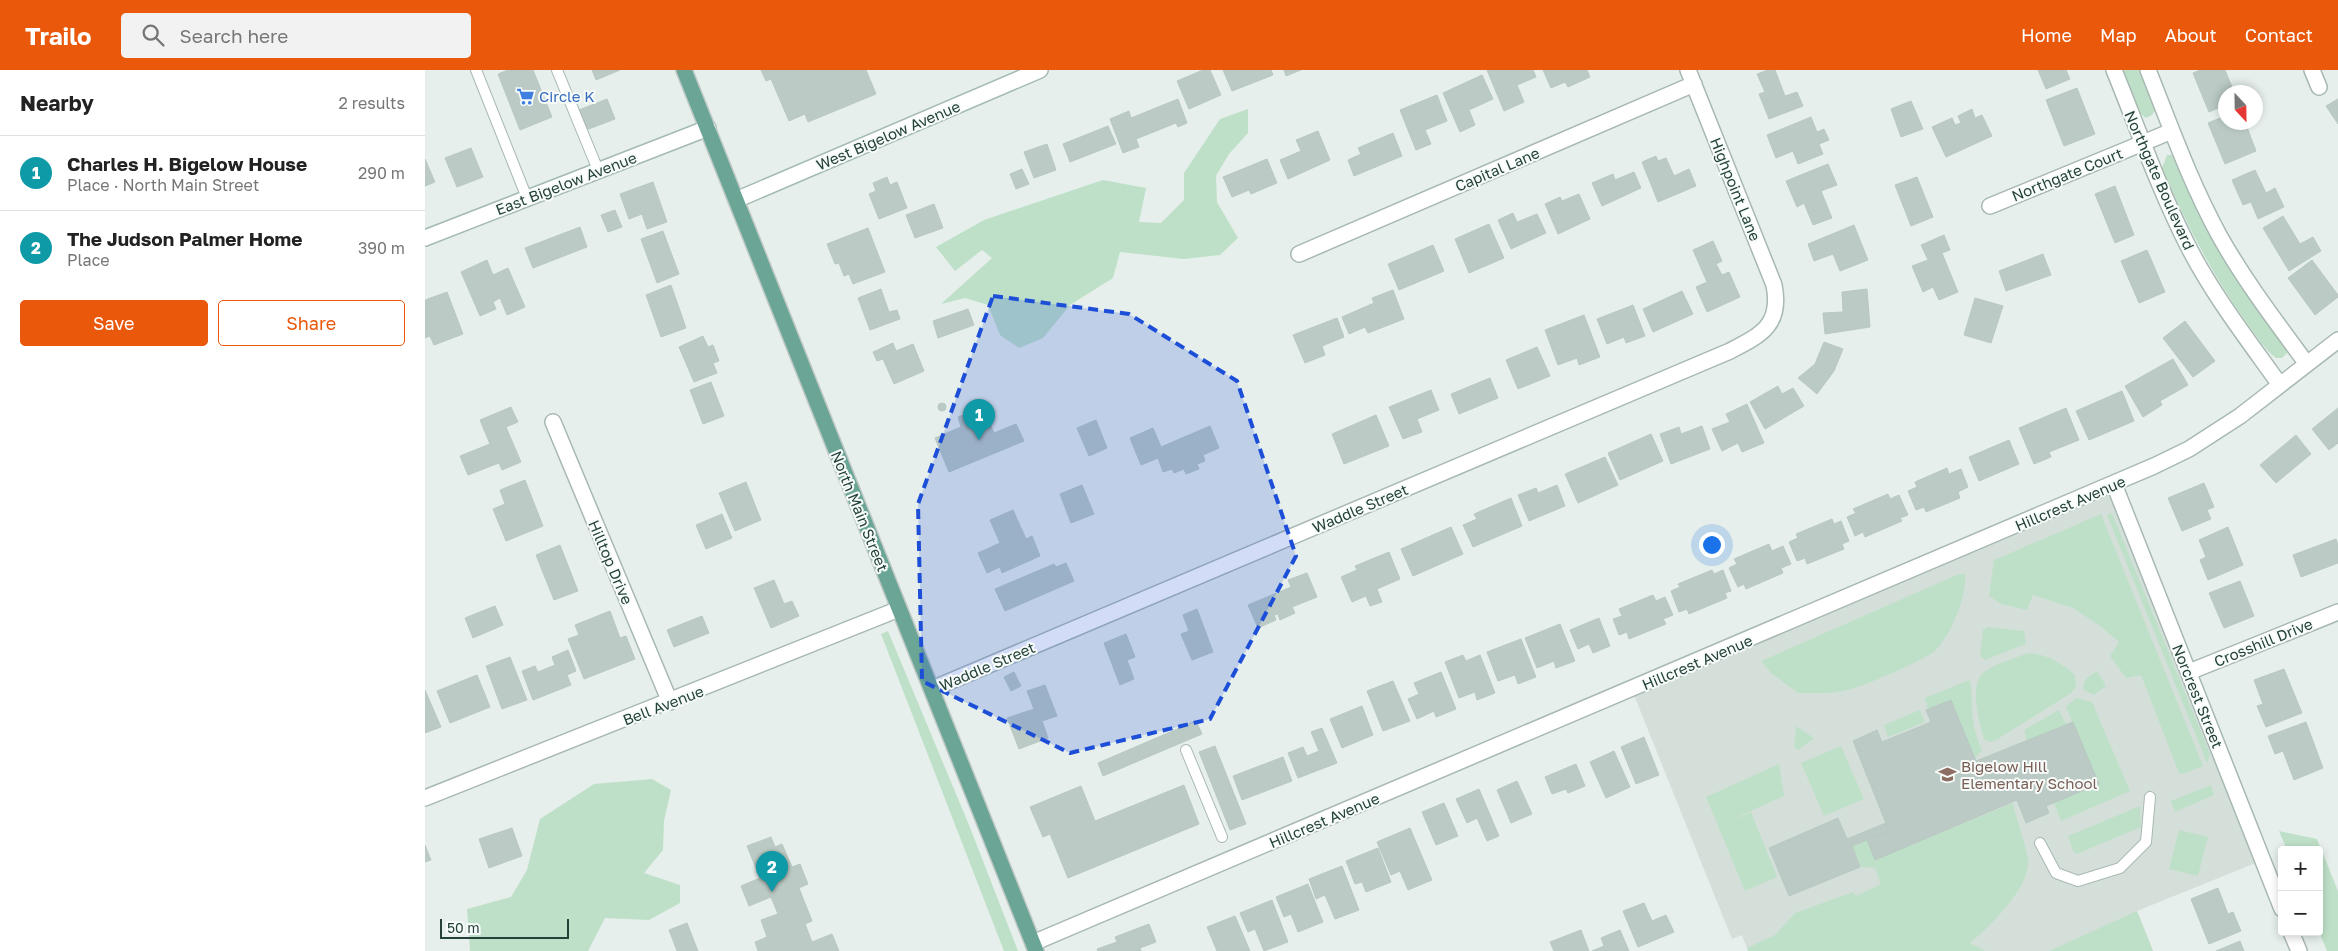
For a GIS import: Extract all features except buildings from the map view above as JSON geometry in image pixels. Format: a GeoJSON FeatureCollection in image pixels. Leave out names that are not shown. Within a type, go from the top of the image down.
{"type":"FeatureCollection","features":[{"type":"Feature","properties":{"kind":"main road","name":"North Main Street"},"geometry":{"type":"LineString","coordinates":[[685,70],[1034,947]]}},
{"type":"Feature","properties":{"kind":"street","name":"West Bigelow Avenue"},"geometry":{"type":"LineString","coordinates":[[736,200],[1040,70]]}},
{"type":"Feature","properties":{"kind":"street","name":"Highpoint Lane"},"geometry":{"type":"LineString","coordinates":[[1688,70],[1770,273],[1776,298],[1776,311]]}},
{"type":"Feature","properties":{"kind":"street","name":"Northgate Boulevard"},"geometry":{"type":"LineString","coordinates":[[2114,70],[2171,212],[2193,255],[2229,312],[2280,385]]}},
{"type":"Feature","properties":{"kind":"street","name":"Northgate Boulevard"},"geometry":{"type":"LineString","coordinates":[[2148,70],[2201,200],[2219,235],[2260,300],[2307,364]]}},
{"type":"Feature","properties":{"kind":"street"},"geometry":{"type":"LineString","coordinates":[[2312,70],[2319,86]]}},
{"type":"Feature","properties":{"kind":"street","name":"Capital Lane"},"geometry":{"type":"LineString","coordinates":[[1299,254],[1694,84]]}},
{"type":"Feature","properties":{"kind":"street","name":"East Bigelow Avenue"},"geometry":{"type":"LineString","coordinates":[[425,238],[708,128]]}},
{"type":"Feature","properties":{"kind":"street","name":"Northgate Court"},"geometry":{"type":"LineString","coordinates":[[1990,206],[2172,131]]}},
{"type":"Feature","properties":{"kind":"street","name":"Waddle Street"},"geometry":{"type":"LineString","coordinates":[[932,689],[1729,351],[1763,332],[1771,323],[1776,311]]}},
{"type":"Feature","properties":{"kind":"street","name":"Hillcrest Avenue"},"geometry":{"type":"LineString","coordinates":[[1034,947],[2114,484],[2197,444],[2240,416],[2338,340]]}},
{"type":"Feature","properties":{"kind":"street","name":"Hilltop Drive"},"geometry":{"type":"LineString","coordinates":[[553,422],[670,702]]}},
{"type":"Feature","properties":{"kind":"street","name":"Norcrest Street"},"geometry":{"type":"LineString","coordinates":[[2114,484],[2278,899]]}},
{"type":"Feature","properties":{"kind":"street","name":"Bell Avenue"},"geometry":{"type":"LineString","coordinates":[[425,798],[670,702],[899,609]]}},
{"type":"Feature","properties":{"kind":"street","name":"Crosshill Drive"},"geometry":{"type":"LineString","coordinates":[[2189,672],[2338,612]]}},
{"type":"Feature","properties":{"kind":"street"},"geometry":{"type":"LineString","coordinates":[[2293,936],[2299,951]]}},
{"type":"Feature","properties":{"kind":"lane"},"geometry":{"type":"LineString","coordinates":[[476,70],[527,198]]}},
{"type":"Feature","properties":{"kind":"lane"},"geometry":{"type":"LineString","coordinates":[[557,70],[598,170]]}},
{"type":"Feature","properties":{"kind":"lane"},"geometry":{"type":"LineString","coordinates":[[1186,750],[1222,837]]}},
{"type":"Feature","properties":{"kind":"lane"},"geometry":{"type":"LineString","coordinates":[[2040,843],[2056,873],[2079,882],[2120,868],[2146,842],[2150,797]]}},
{"type":"Feature","properties":{"kind":"highlighted area"},"geometry":{"type":"Polygon","coordinates":[[[993,296],[1129,314],[1237,381],[1296,556],[1210,719],[1070,753],[922,681],[918,504],[993,296]]]}},
{"type":"Feature","properties":{"kind":"shaded area","name":"Bigelow Hill Elementary School"},"geometry":{"type":"Polygon","coordinates":[[[2114,484],[2263,860],[2137,911],[2153,951],[1748,951],[1742,935],[1732,939],[1632,690],[2114,484]]]}},
{"type":"Feature","properties":{"kind":"green space"},"geometry":{"type":"Polygon","coordinates":[[[2122,70],[2141,70],[2156,109],[2152,115],[2146,118],[2140,113],[2122,70]]]}},
{"type":"Feature","properties":{"kind":"green space"},"geometry":{"type":"Polygon","coordinates":[[[1248,109],[1248,133],[1229,154],[1216,176],[1217,202],[1238,238],[1220,255],[1184,259],[1120,252],[1113,278],[1070,305],[1043,338],[1019,348],[1000,335],[988,305],[965,298],[941,304],[992,258],[982,250],[955,271],[936,247],[984,220],[1103,180],[1146,188],[1139,222],[1161,223],[1184,200],[1184,173],[1220,119],[1248,109]]]}},
{"type":"Feature","properties":{"kind":"green space"},"geometry":{"type":"Polygon","coordinates":[[[2167,155],[2175,155],[2285,345],[2287,353],[2282,358],[2276,358],[2261,343],[2212,269],[2162,168],[2167,155]]]}},
{"type":"Feature","properties":{"kind":"green space"},"geometry":{"type":"Polygon","coordinates":[[[2112,513],[2210,754],[2207,763],[2107,515],[2112,513]]]}},
{"type":"Feature","properties":{"kind":"green space"},"geometry":{"type":"Polygon","coordinates":[[[2101,514],[2203,766],[2182,774],[2179,773],[2141,675],[2126,678],[2110,656],[2119,642],[2100,626],[2073,608],[2033,595],[2027,610],[2001,604],[1989,596],[1994,560],[2101,514]]]}},
{"type":"Feature","properties":{"kind":"green space"},"geometry":{"type":"Polygon","coordinates":[[[1959,574],[1965,574],[1964,593],[1951,628],[1945,638],[1932,653],[1893,673],[1845,691],[1798,693],[1771,673],[1761,661],[1959,574]]]}},
{"type":"Feature","properties":{"kind":"green space"},"geometry":{"type":"Polygon","coordinates":[[[1987,627],[2024,631],[2026,644],[1985,660],[1980,656],[1983,630],[1987,627]]]}},
{"type":"Feature","properties":{"kind":"green space"},"geometry":{"type":"Polygon","coordinates":[[[888,631],[969,825],[1018,951],[1004,951],[881,634],[888,631]]]}},
{"type":"Feature","properties":{"kind":"green space"},"geometry":{"type":"Polygon","coordinates":[[[2028,653],[2048,657],[2064,667],[2075,675],[2076,687],[2071,693],[1990,742],[1984,739],[1978,715],[1976,696],[1978,680],[1982,674],[1991,668],[2028,653]]]}},
{"type":"Feature","properties":{"kind":"green space"},"geometry":{"type":"Polygon","coordinates":[[[2097,671],[2106,686],[2094,695],[2084,690],[2084,683],[2087,678],[2097,671]]]}},
{"type":"Feature","properties":{"kind":"green space"},"geometry":{"type":"Polygon","coordinates":[[[1969,680],[1972,715],[1976,735],[1982,750],[1975,758],[1951,700],[1928,710],[1925,698],[1969,680]]]}},
{"type":"Feature","properties":{"kind":"green space"},"geometry":{"type":"Polygon","coordinates":[[[2077,698],[2092,702],[2130,791],[2061,821],[2054,803],[2041,808],[2016,745],[2027,740],[2024,730],[2059,710],[2066,724],[2072,722],[2066,706],[2077,698]]]}},
{"type":"Feature","properties":{"kind":"green space"},"geometry":{"type":"Polygon","coordinates":[[[1920,710],[1925,722],[1888,737],[1884,725],[1920,710]]]}},
{"type":"Feature","properties":{"kind":"green space"},"geometry":{"type":"Polygon","coordinates":[[[1796,726],[1814,738],[1798,750],[1794,747],[1796,726]]]}},
{"type":"Feature","properties":{"kind":"green space"},"geometry":{"type":"Polygon","coordinates":[[[1841,746],[1864,799],[1824,816],[1801,763],[1841,746]]]}},
{"type":"Feature","properties":{"kind":"green space"},"geometry":{"type":"Polygon","coordinates":[[[1779,764],[1784,796],[1724,823],[1751,812],[1777,877],[1745,891],[1706,797],[1779,764]]]}},
{"type":"Feature","properties":{"kind":"green space"},"geometry":{"type":"Polygon","coordinates":[[[652,779],[671,790],[664,821],[663,850],[644,873],[680,885],[680,903],[649,920],[605,918],[588,951],[470,951],[467,909],[511,897],[527,870],[540,819],[594,784],[652,779]]]}},
{"type":"Feature","properties":{"kind":"green space"},"geometry":{"type":"Polygon","coordinates":[[[2211,785],[2214,795],[2175,812],[2171,801],[2211,785]]]}},
{"type":"Feature","properties":{"kind":"green space"},"geometry":{"type":"Polygon","coordinates":[[[2013,803],[2027,853],[2027,870],[2023,882],[2008,905],[1970,943],[1985,951],[1748,951],[1747,948],[1775,935],[1795,913],[1853,892],[1856,896],[1881,884],[1875,868],[1861,867],[1852,846],[1867,840],[1875,860],[2013,803]]]}},
{"type":"Feature","properties":{"kind":"green space"},"geometry":{"type":"Polygon","coordinates":[[[2140,806],[2141,827],[2077,854],[2073,851],[2068,836],[2140,806]]]}},
{"type":"Feature","properties":{"kind":"green space"},"geometry":{"type":"Polygon","coordinates":[[[2179,830],[2208,837],[2198,876],[2169,869],[2179,830]]]}},
{"type":"Feature","properties":{"kind":"green space"},"geometry":{"type":"Polygon","coordinates":[[[2279,831],[2317,839],[2320,846],[2285,846],[2279,831]]]}},
{"type":"Feature","properties":{"kind":"green space"},"geometry":{"type":"Polygon","coordinates":[[[2323,854],[2338,891],[2338,951],[2327,951],[2321,936],[2323,936],[2323,854]]]}},
{"type":"Feature","properties":{"kind":"green space"},"geometry":{"type":"Polygon","coordinates":[[[2137,911],[2153,951],[2049,951],[2137,911]]]}},
{"type":"Feature","properties":{"kind":"place","name":"Circle K"},"geometry":{"type":"Point","coordinates":[525,96]}},
{"type":"Feature","properties":{"kind":"place","name":"Charles H. Bigelow House"},"geometry":{"type":"Point","coordinates":[979,440]}},
{"type":"Feature","properties":{"kind":"place","name":"Bigelow Hill Elementary School"},"geometry":{"type":"Point","coordinates":[1947,775]}},
{"type":"Feature","properties":{"kind":"place","name":"The Judson Palmer Home"},"geometry":{"type":"Point","coordinates":[772,892]}}]}
